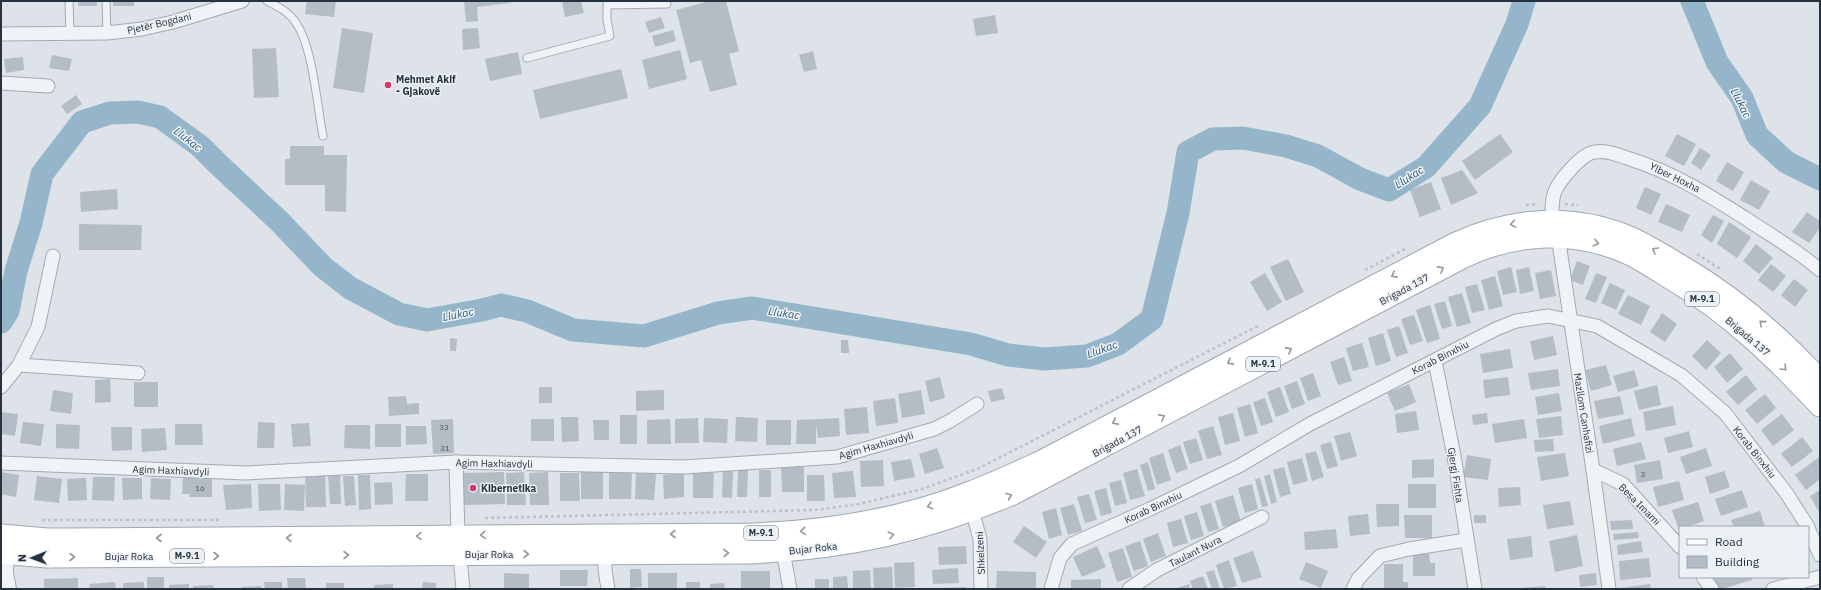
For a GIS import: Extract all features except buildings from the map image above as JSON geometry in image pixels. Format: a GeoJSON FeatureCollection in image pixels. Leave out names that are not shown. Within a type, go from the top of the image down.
{"type":"FeatureCollection","features":[{"type":"Feature","properties":{"kind":"main road","name":"Brigada 137"},"geometry":{"type":"LineString","coordinates":[[970,502],[1038,463],[1467,238],[1506,226],[1555,229],[1588,224],[1640,242],[1691,272],[1736,302],[1763,324],[1820,380]]}},
{"type":"Feature","properties":{"kind":"main road","name":"Brigada 137"},"geometry":{"type":"LineString","coordinates":[[1555,229],[1621,251],[1644,262],[1682,286],[1725,316],[1751,337],[1776,360],[1820,406]]}},
{"type":"Feature","properties":{"kind":"main road","name":"Bujar Roka"},"geometry":{"type":"LineString","coordinates":[[458,545],[821,530],[970,502]]}},
{"type":"Feature","properties":{"kind":"main road","name":"Bujar Roka"},"geometry":{"type":"LineString","coordinates":[[3,544],[68,539],[458,545],[605,554],[783,551],[825,547],[887,536],[970,502]]}},
{"type":"Feature","properties":{"kind":"street","name":"Pjetër Bogdani"},"geometry":{"type":"LineString","coordinates":[[1,34],[107,33],[142,29],[173,22],[242,1]]}},
{"type":"Feature","properties":{"kind":"street"},"geometry":{"type":"LineString","coordinates":[[1,83],[48,86]]}},
{"type":"Feature","properties":{"kind":"street","name":"Ylber Hoxha"},"geometry":{"type":"LineString","coordinates":[[1555,229],[1552,203],[1556,190],[1571,170],[1586,154],[1594,152],[1608,152],[1651,165],[1690,183],[1778,239],[1820,270]]}},
{"type":"Feature","properties":{"kind":"street","name":"Mazllom Canhafizi"},"geometry":{"type":"LineString","coordinates":[[1555,229],[1593,470],[1609,589]]}},
{"type":"Feature","properties":{"kind":"street"},"geometry":{"type":"LineString","coordinates":[[1,387],[19,364],[38,327],[53,256]]}},
{"type":"Feature","properties":{"kind":"street","name":"Korab Binxhiu"},"geometry":{"type":"LineString","coordinates":[[1051,589],[1060,558],[1072,544],[1150,509],[1239,466],[1317,420],[1435,361],[1456,348],[1516,321],[1548,316],[1597,326],[1681,375],[1725,413],[1787,494],[1807,526]]}},
{"type":"Feature","properties":{"kind":"street","name":"Gjergj Fishta"},"geometry":{"type":"LineString","coordinates":[[1435,361],[1454,456],[1466,540],[1475,589]]}},
{"type":"Feature","properties":{"kind":"street"},"geometry":{"type":"LineString","coordinates":[[19,364],[138,373]]}},
{"type":"Feature","properties":{"kind":"street","name":"Agim Haxhiavdyli"},"geometry":{"type":"LineString","coordinates":[[1,463],[246,473],[456,462],[684,468],[837,457],[950,422],[977,404]]}},
{"type":"Feature","properties":{"kind":"street","name":"Bujar Roka"},"geometry":{"type":"LineString","coordinates":[[456,462],[458,545]]}},
{"type":"Feature","properties":{"kind":"street","name":"Besa Imami"},"geometry":{"type":"LineString","coordinates":[[1593,470],[1623,484],[1679,546]]}},
{"type":"Feature","properties":{"kind":"street","name":"Shkelzeni"},"geometry":{"type":"LineString","coordinates":[[970,502],[980,539],[982,589]]}},
{"type":"Feature","properties":{"kind":"street","name":"Taulant Nura"},"geometry":{"type":"LineString","coordinates":[[1129,589],[1157,570],[1262,517]]}},
{"type":"Feature","properties":{"kind":"street","name":"Korab Binxhiu"},"geometry":{"type":"LineString","coordinates":[[1809,529],[1820,555]]}},
{"type":"Feature","properties":{"kind":"street"},"geometry":{"type":"LineString","coordinates":[[1353,589],[1358,578],[1380,556],[1408,549],[1466,540]]}},
{"type":"Feature","properties":{"kind":"street"},"geometry":{"type":"LineString","coordinates":[[3,544],[8,589]]}},
{"type":"Feature","properties":{"kind":"street"},"geometry":{"type":"LineString","coordinates":[[458,545],[463,589]]}},
{"type":"Feature","properties":{"kind":"street"},"geometry":{"type":"LineString","coordinates":[[783,551],[790,589]]}},
{"type":"Feature","properties":{"kind":"street"},"geometry":{"type":"LineString","coordinates":[[605,554],[605,570],[608,589]]}},
{"type":"Feature","properties":{"kind":"street"},"geometry":{"type":"LineString","coordinates":[[1772,589],[1820,576]]}},
{"type":"Feature","properties":{"kind":"street"},"geometry":{"type":"LineString","coordinates":[[1704,578],[1712,589]]}},
{"type":"Feature","properties":{"kind":"lane"},"geometry":{"type":"LineString","coordinates":[[69,1],[70,33]]}},
{"type":"Feature","properties":{"kind":"lane"},"geometry":{"type":"LineString","coordinates":[[106,1],[107,33]]}},
{"type":"Feature","properties":{"kind":"lane"},"geometry":{"type":"LineString","coordinates":[[267,1],[283,9],[296,23],[307,46],[323,136]]}},
{"type":"Feature","properties":{"kind":"lane"},"geometry":{"type":"LineString","coordinates":[[527,58],[610,36],[607,20],[607,3],[667,4]]}},
{"type":"Feature","properties":{"kind":"path"},"geometry":{"type":"LineString","coordinates":[[480,518],[815,510],[859,504],[922,489],[977,469],[1266,322]]}},
{"type":"Feature","properties":{"kind":"path"},"geometry":{"type":"LineString","coordinates":[[40,520],[227,520]]}},
{"type":"Feature","properties":{"kind":"waterway","name":"Llukac"},"geometry":{"type":"LineString","coordinates":[[1,322],[8,311],[16,271],[31,223],[42,174],[82,122],[110,113],[138,112],[160,117],[200,146],[279,221],[323,267],[350,288],[399,314],[427,320],[501,305],[527,311],[573,330],[644,336],[718,313],[752,308],[971,344],[1008,355],[1044,359],[1087,356],[1118,344],[1152,319],[1178,213],[1188,152],[1213,139],[1243,138],[1286,146],[1318,156],[1360,179],[1389,190],[1426,167],[1480,106],[1517,24],[1524,1]]}},
{"type":"Feature","properties":{"kind":"waterway","name":"Llukac"},"geometry":{"type":"LineString","coordinates":[[1692,1],[1717,62],[1742,98],[1757,135],[1786,162],[1820,179]]}},
{"type":"Feature","properties":{"kind":"place","name":"Mehmet Akif - Gjakovë"},"geometry":{"type":"Point","coordinates":[388,85]}},
{"type":"Feature","properties":{"kind":"place","name":"Kibernetika"},"geometry":{"type":"Point","coordinates":[473,488]}}]}
